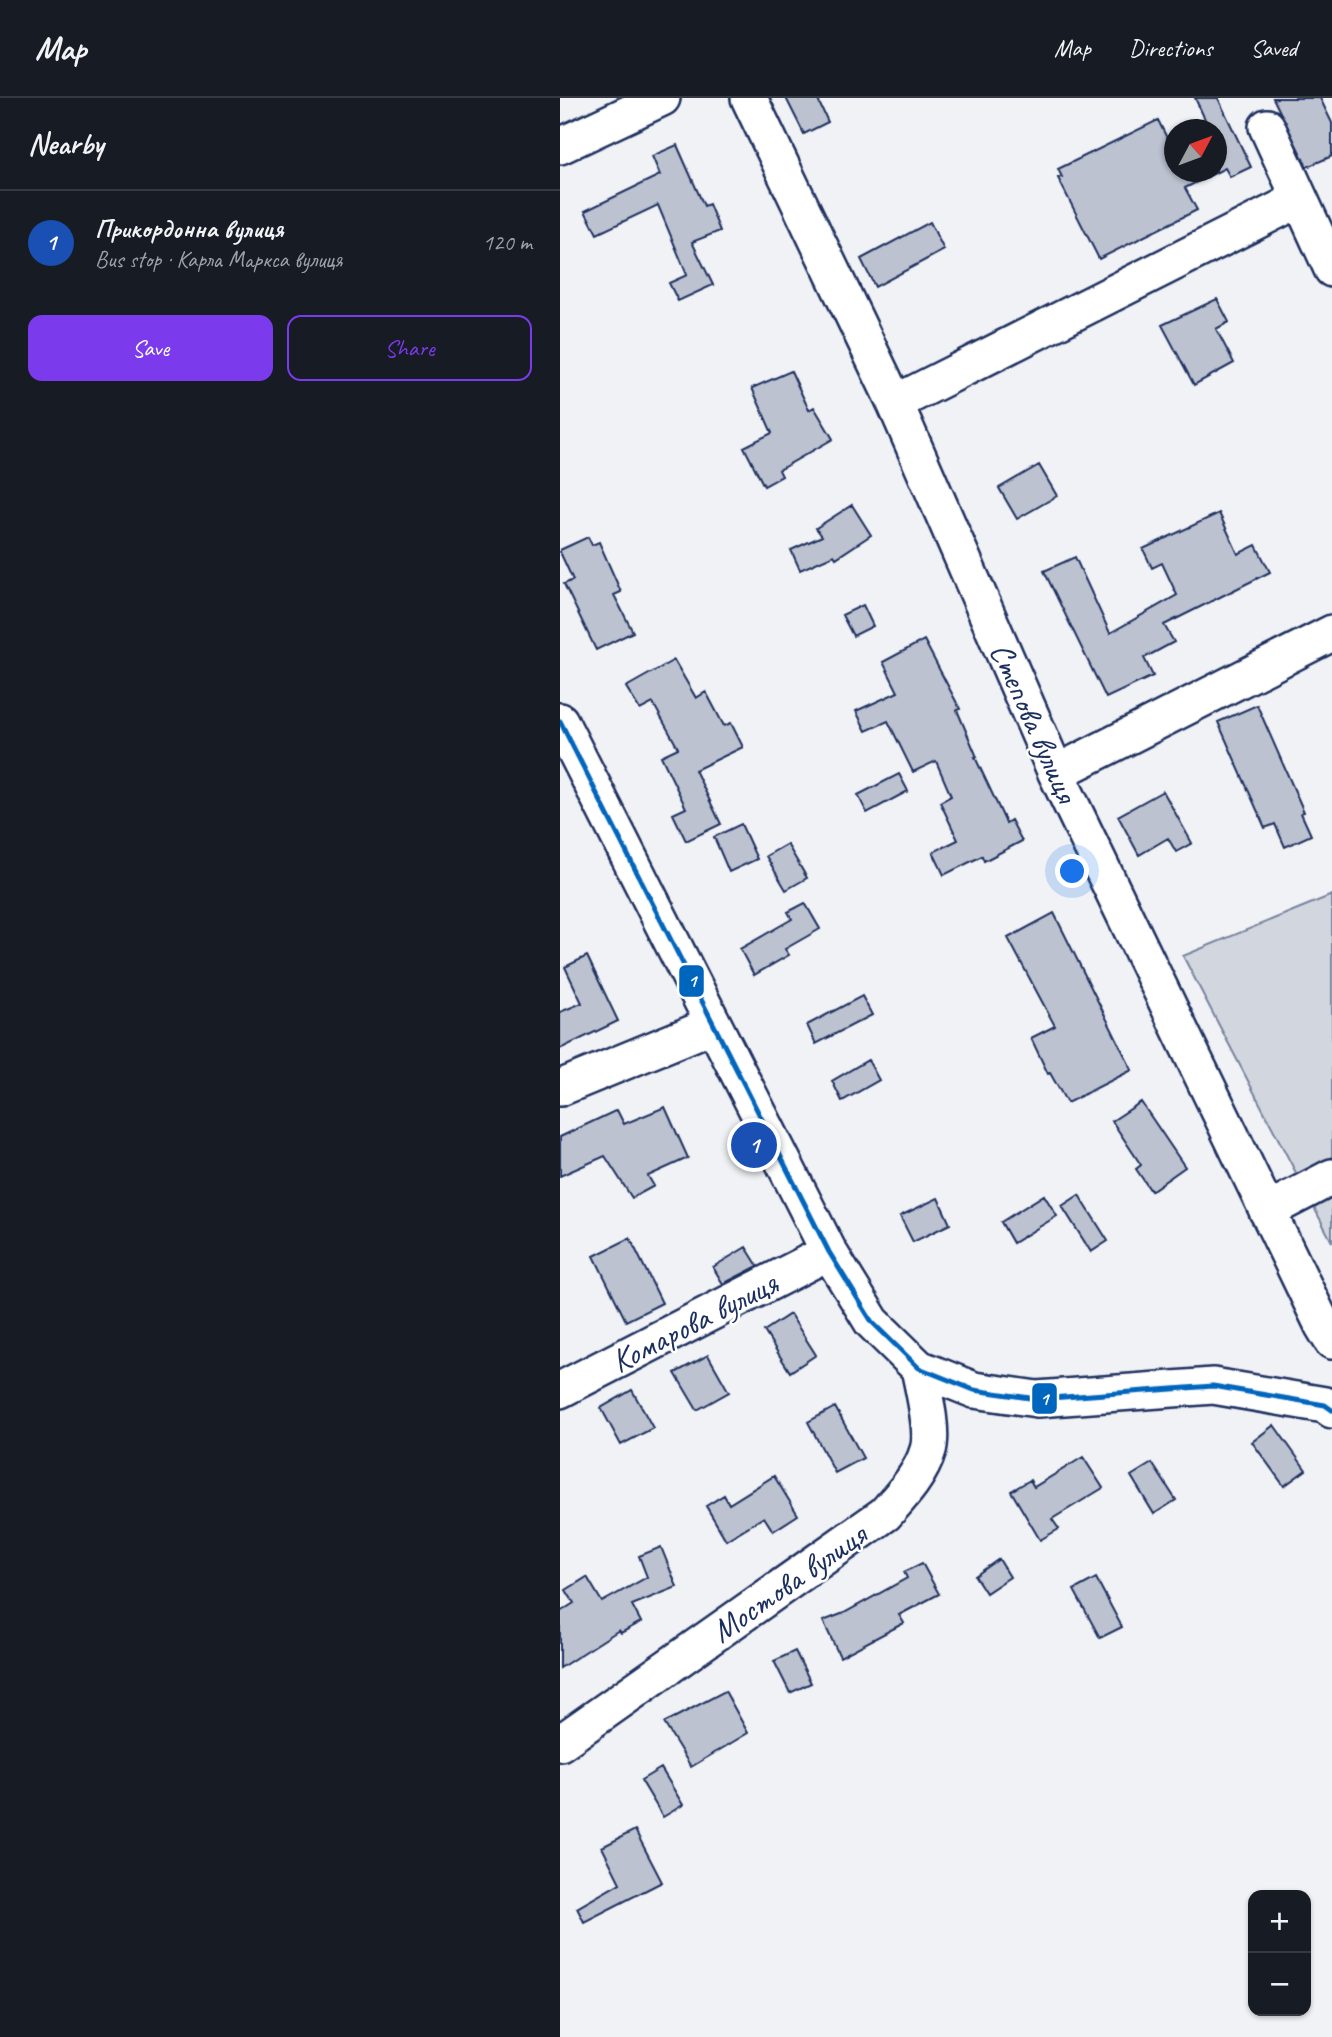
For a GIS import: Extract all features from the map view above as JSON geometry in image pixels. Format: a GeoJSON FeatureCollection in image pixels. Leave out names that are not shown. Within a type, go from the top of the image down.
{"type":"FeatureCollection","features":[{"type":"Feature","properties":{"kind":"street"},"geometry":{"type":"LineString","coordinates":[[560,146],[662,98]]}},
{"type":"Feature","properties":{"kind":"street","name":"Степова вулиця"},"geometry":{"type":"LineString","coordinates":[[749,98],[895,403],[1056,773],[1332,1341]]}},
{"type":"Feature","properties":{"kind":"street"},"geometry":{"type":"LineString","coordinates":[[1267,127],[1331,266]]}},
{"type":"Feature","properties":{"kind":"street"},"geometry":{"type":"LineString","coordinates":[[895,403],[1300,199]]}},
{"type":"Feature","properties":{"kind":"street"},"geometry":{"type":"LineString","coordinates":[[1056,773],[1332,633]]}},
{"type":"Feature","properties":{"kind":"street"},"geometry":{"type":"LineString","coordinates":[[560,721],[829,1252],[872,1322],[919,1368],[974,1390],[1037,1399],[1213,1386],[1325,1405],[1332,1410]]}},
{"type":"Feature","properties":{"kind":"street"},"geometry":{"type":"LineString","coordinates":[[560,1088],[713,1025]]}},
{"type":"Feature","properties":{"kind":"street"},"geometry":{"type":"LineString","coordinates":[[1267,1211],[1332,1177]]}},
{"type":"Feature","properties":{"kind":"street","name":"Комарова вулиця"},"geometry":{"type":"LineString","coordinates":[[560,1390],[829,1252]]}},
{"type":"Feature","properties":{"kind":"street","name":"Мостова вулиця"},"geometry":{"type":"LineString","coordinates":[[560,1743],[885,1514],[911,1484],[929,1449],[927,1410],[919,1368]]}},
{"type":"Feature","properties":{"kind":"shaded area"},"geometry":{"type":"Polygon","coordinates":[[[1332,895],[1332,1242],[1183,956],[1332,895]]]}},
{"type":"Feature","properties":{"kind":"building"},"geometry":{"type":"Polygon","coordinates":[[[786,98],[817,98],[828,122],[804,134],[786,98]]]}},
{"type":"Feature","properties":{"kind":"building"},"geometry":{"type":"Polygon","coordinates":[[[1195,98],[1218,98],[1251,167],[1230,177],[1227,172],[1227,119],[1205,119],[1195,98]]]}},
{"type":"Feature","properties":{"kind":"building"},"geometry":{"type":"Polygon","coordinates":[[[1273,98],[1320,98],[1332,123],[1332,156],[1307,167],[1273,98]]]}},
{"type":"Feature","properties":{"kind":"building"},"geometry":{"type":"Polygon","coordinates":[[[1158,120],[1164,132],[1164,182],[1197,182],[1185,188],[1197,210],[1099,259],[1058,178],[1062,177],[1058,169],[1158,120]]]}},
{"type":"Feature","properties":{"kind":"building"},"geometry":{"type":"Polygon","coordinates":[[[677,145],[704,206],[709,204],[720,231],[692,242],[713,285],[678,301],[669,283],[687,275],[658,205],[597,234],[585,211],[660,175],[652,156],[677,145]]]}},
{"type":"Feature","properties":{"kind":"building"},"geometry":{"type":"Polygon","coordinates":[[[930,222],[944,250],[875,287],[861,259],[930,222]]]}},
{"type":"Feature","properties":{"kind":"building"},"geometry":{"type":"Polygon","coordinates":[[[1217,299],[1229,322],[1216,329],[1234,363],[1194,385],[1162,325],[1217,299]]]}},
{"type":"Feature","properties":{"kind":"building"},"geometry":{"type":"Polygon","coordinates":[[[791,371],[809,410],[814,407],[833,439],[779,470],[782,476],[764,486],[744,447],[772,433],[752,388],[791,371]]]}},
{"type":"Feature","properties":{"kind":"building"},"geometry":{"type":"Polygon","coordinates":[[[1039,465],[1057,496],[1017,519],[999,488],[1039,465]]]}},
{"type":"Feature","properties":{"kind":"building"},"geometry":{"type":"Polygon","coordinates":[[[852,505],[871,535],[836,558],[834,555],[800,570],[791,550],[822,536],[816,528],[852,505]]]}},
{"type":"Feature","properties":{"kind":"building"},"geometry":{"type":"Polygon","coordinates":[[[1219,513],[1238,554],[1256,545],[1270,572],[1164,625],[1174,642],[1144,658],[1153,676],[1106,698],[1044,571],[1075,557],[1110,633],[1177,595],[1162,563],[1152,568],[1143,549],[1219,513]]]}},
{"type":"Feature","properties":{"kind":"building"},"geometry":{"type":"Polygon","coordinates":[[[588,537],[592,545],[599,542],[621,592],[614,595],[633,632],[596,650],[564,584],[573,580],[560,552],[588,537]]]}},
{"type":"Feature","properties":{"kind":"building"},"geometry":{"type":"Polygon","coordinates":[[[863,605],[873,626],[853,636],[842,615],[863,605]]]}},
{"type":"Feature","properties":{"kind":"building"},"geometry":{"type":"Polygon","coordinates":[[[924,640],[960,709],[957,710],[975,757],[1006,823],[1011,820],[1022,841],[984,861],[982,856],[944,875],[933,852],[958,840],[940,802],[951,796],[936,761],[913,772],[888,721],[866,731],[856,711],[898,692],[883,662],[924,640]]]}},
{"type":"Feature","properties":{"kind":"building"},"geometry":{"type":"Polygon","coordinates":[[[674,660],[696,698],[706,692],[724,726],[731,723],[743,747],[695,770],[721,824],[686,841],[673,814],[686,808],[661,756],[678,748],[653,703],[640,710],[626,687],[674,660]]]}},
{"type":"Feature","properties":{"kind":"building"},"geometry":{"type":"Polygon","coordinates":[[[1257,705],[1304,812],[1301,813],[1311,835],[1285,847],[1275,824],[1265,828],[1218,722],[1257,705]]]}},
{"type":"Feature","properties":{"kind":"building"},"geometry":{"type":"Polygon","coordinates":[[[899,774],[908,791],[867,813],[858,795],[899,774]]]}},
{"type":"Feature","properties":{"kind":"building"},"geometry":{"type":"Polygon","coordinates":[[[1163,791],[1192,843],[1176,852],[1168,838],[1139,855],[1118,816],[1163,791]]]}},
{"type":"Feature","properties":{"kind":"building"},"geometry":{"type":"Polygon","coordinates":[[[741,824],[757,859],[729,872],[714,837],[741,824]]]}},
{"type":"Feature","properties":{"kind":"building"},"geometry":{"type":"Polygon","coordinates":[[[787,844],[807,878],[786,890],[766,856],[787,844]]]}},
{"type":"Feature","properties":{"kind":"building"},"geometry":{"type":"Polygon","coordinates":[[[805,903],[820,929],[785,949],[789,955],[754,975],[740,949],[792,919],[788,912],[805,903]]]}},
{"type":"Feature","properties":{"kind":"building"},"geometry":{"type":"Polygon","coordinates":[[[1054,913],[1132,1070],[1067,1103],[1050,1073],[1048,1074],[1031,1038],[1055,1026],[1008,938],[1054,913]]]}},
{"type":"Feature","properties":{"kind":"building"},"geometry":{"type":"Polygon","coordinates":[[[587,956],[618,1021],[560,1049],[560,1012],[582,1003],[565,967],[587,956]]]}},
{"type":"Feature","properties":{"kind":"building"},"geometry":{"type":"Polygon","coordinates":[[[862,996],[872,1015],[816,1044],[807,1025],[862,996]]]}},
{"type":"Feature","properties":{"kind":"building"},"geometry":{"type":"Polygon","coordinates":[[[868,1060],[879,1080],[842,1101],[832,1081],[868,1060]]]}},
{"type":"Feature","properties":{"kind":"building"},"geometry":{"type":"Polygon","coordinates":[[[1141,1102],[1185,1167],[1151,1191],[1136,1169],[1141,1165],[1112,1121],[1141,1102]]]}},
{"type":"Feature","properties":{"kind":"building"},"geometry":{"type":"Polygon","coordinates":[[[665,1107],[688,1158],[648,1176],[654,1186],[632,1198],[605,1156],[560,1176],[560,1137],[617,1110],[624,1124],[665,1107]]]}},
{"type":"Feature","properties":{"kind":"building"},"geometry":{"type":"Polygon","coordinates":[[[1044,1195],[1057,1216],[1013,1243],[1001,1222],[1044,1195]]]}},
{"type":"Feature","properties":{"kind":"building"},"geometry":{"type":"Polygon","coordinates":[[[1079,1195],[1108,1241],[1091,1252],[1062,1206],[1079,1195]]]}},
{"type":"Feature","properties":{"kind":"building"},"geometry":{"type":"Polygon","coordinates":[[[938,1198],[950,1224],[913,1242],[900,1216],[938,1198]]]}},
{"type":"Feature","properties":{"kind":"building"},"geometry":{"type":"Polygon","coordinates":[[[630,1238],[662,1303],[626,1321],[594,1256],[630,1238]]]}},
{"type":"Feature","properties":{"kind":"building"},"geometry":{"type":"Polygon","coordinates":[[[746,1247],[758,1266],[723,1284],[713,1267],[746,1247]]]}},
{"type":"Feature","properties":{"kind":"building"},"geometry":{"type":"Polygon","coordinates":[[[790,1314],[816,1355],[790,1372],[764,1331],[790,1314]]]}},
{"type":"Feature","properties":{"kind":"building"},"geometry":{"type":"Polygon","coordinates":[[[708,1355],[729,1392],[697,1410],[675,1373],[708,1355]]]}},
{"type":"Feature","properties":{"kind":"building"},"geometry":{"type":"Polygon","coordinates":[[[632,1390],[653,1428],[621,1445],[601,1408],[632,1390]]]}},
{"type":"Feature","properties":{"kind":"building"},"geometry":{"type":"Polygon","coordinates":[[[835,1407],[863,1458],[835,1473],[808,1422],[835,1407]]]}},
{"type":"Feature","properties":{"kind":"building"},"geometry":{"type":"Polygon","coordinates":[[[1274,1425],[1306,1470],[1284,1486],[1252,1442],[1274,1425]]]}},
{"type":"Feature","properties":{"kind":"building"},"geometry":{"type":"Polygon","coordinates":[[[1083,1457],[1103,1488],[1052,1519],[1059,1529],[1040,1540],[1011,1491],[1030,1480],[1034,1487],[1083,1457]]]}},
{"type":"Feature","properties":{"kind":"building"},"geometry":{"type":"Polygon","coordinates":[[[1152,1463],[1176,1500],[1154,1514],[1131,1476],[1152,1463]]]}},
{"type":"Feature","properties":{"kind":"building"},"geometry":{"type":"Polygon","coordinates":[[[774,1476],[798,1515],[773,1531],[764,1517],[726,1540],[706,1506],[724,1495],[729,1504],[774,1476]]]}},
{"type":"Feature","properties":{"kind":"building"},"geometry":{"type":"Polygon","coordinates":[[[661,1547],[677,1587],[632,1605],[641,1622],[621,1633],[619,1630],[560,1668],[560,1612],[574,1603],[566,1590],[587,1577],[602,1602],[647,1577],[639,1556],[661,1547]]]}},
{"type":"Feature","properties":{"kind":"building"},"geometry":{"type":"Polygon","coordinates":[[[999,1559],[1010,1577],[986,1593],[975,1576],[999,1559]]]}},
{"type":"Feature","properties":{"kind":"building"},"geometry":{"type":"Polygon","coordinates":[[[922,1563],[939,1594],[899,1615],[904,1623],[840,1657],[823,1621],[844,1613],[907,1578],[904,1572],[922,1563]]]}},
{"type":"Feature","properties":{"kind":"building"},"geometry":{"type":"Polygon","coordinates":[[[1096,1578],[1122,1627],[1100,1638],[1074,1590],[1096,1578]]]}},
{"type":"Feature","properties":{"kind":"building"},"geometry":{"type":"Polygon","coordinates":[[[795,1651],[811,1683],[790,1693],[774,1661],[795,1651]]]}},
{"type":"Feature","properties":{"kind":"building"},"geometry":{"type":"Polygon","coordinates":[[[725,1691],[748,1733],[691,1767],[664,1723],[725,1691]]]}},
{"type":"Feature","properties":{"kind":"building"},"geometry":{"type":"Polygon","coordinates":[[[661,1768],[683,1805],[663,1817],[641,1780],[661,1768]]]}},
{"type":"Feature","properties":{"kind":"building"},"geometry":{"type":"Polygon","coordinates":[[[635,1830],[662,1882],[584,1922],[577,1908],[620,1883],[602,1847],[635,1830]]]}},
{"type":"Feature","properties":{"kind":"transit line","name":"1"},"geometry":{"type":"LineString","coordinates":[[560,721],[829,1252],[872,1322],[919,1368],[974,1390],[1037,1399],[1213,1386],[1325,1405],[1332,1410]]}},
{"type":"Feature","properties":{"kind":"place","name":"Прикордонна вулиця"},"geometry":{"type":"Point","coordinates":[754,1145]}}]}
